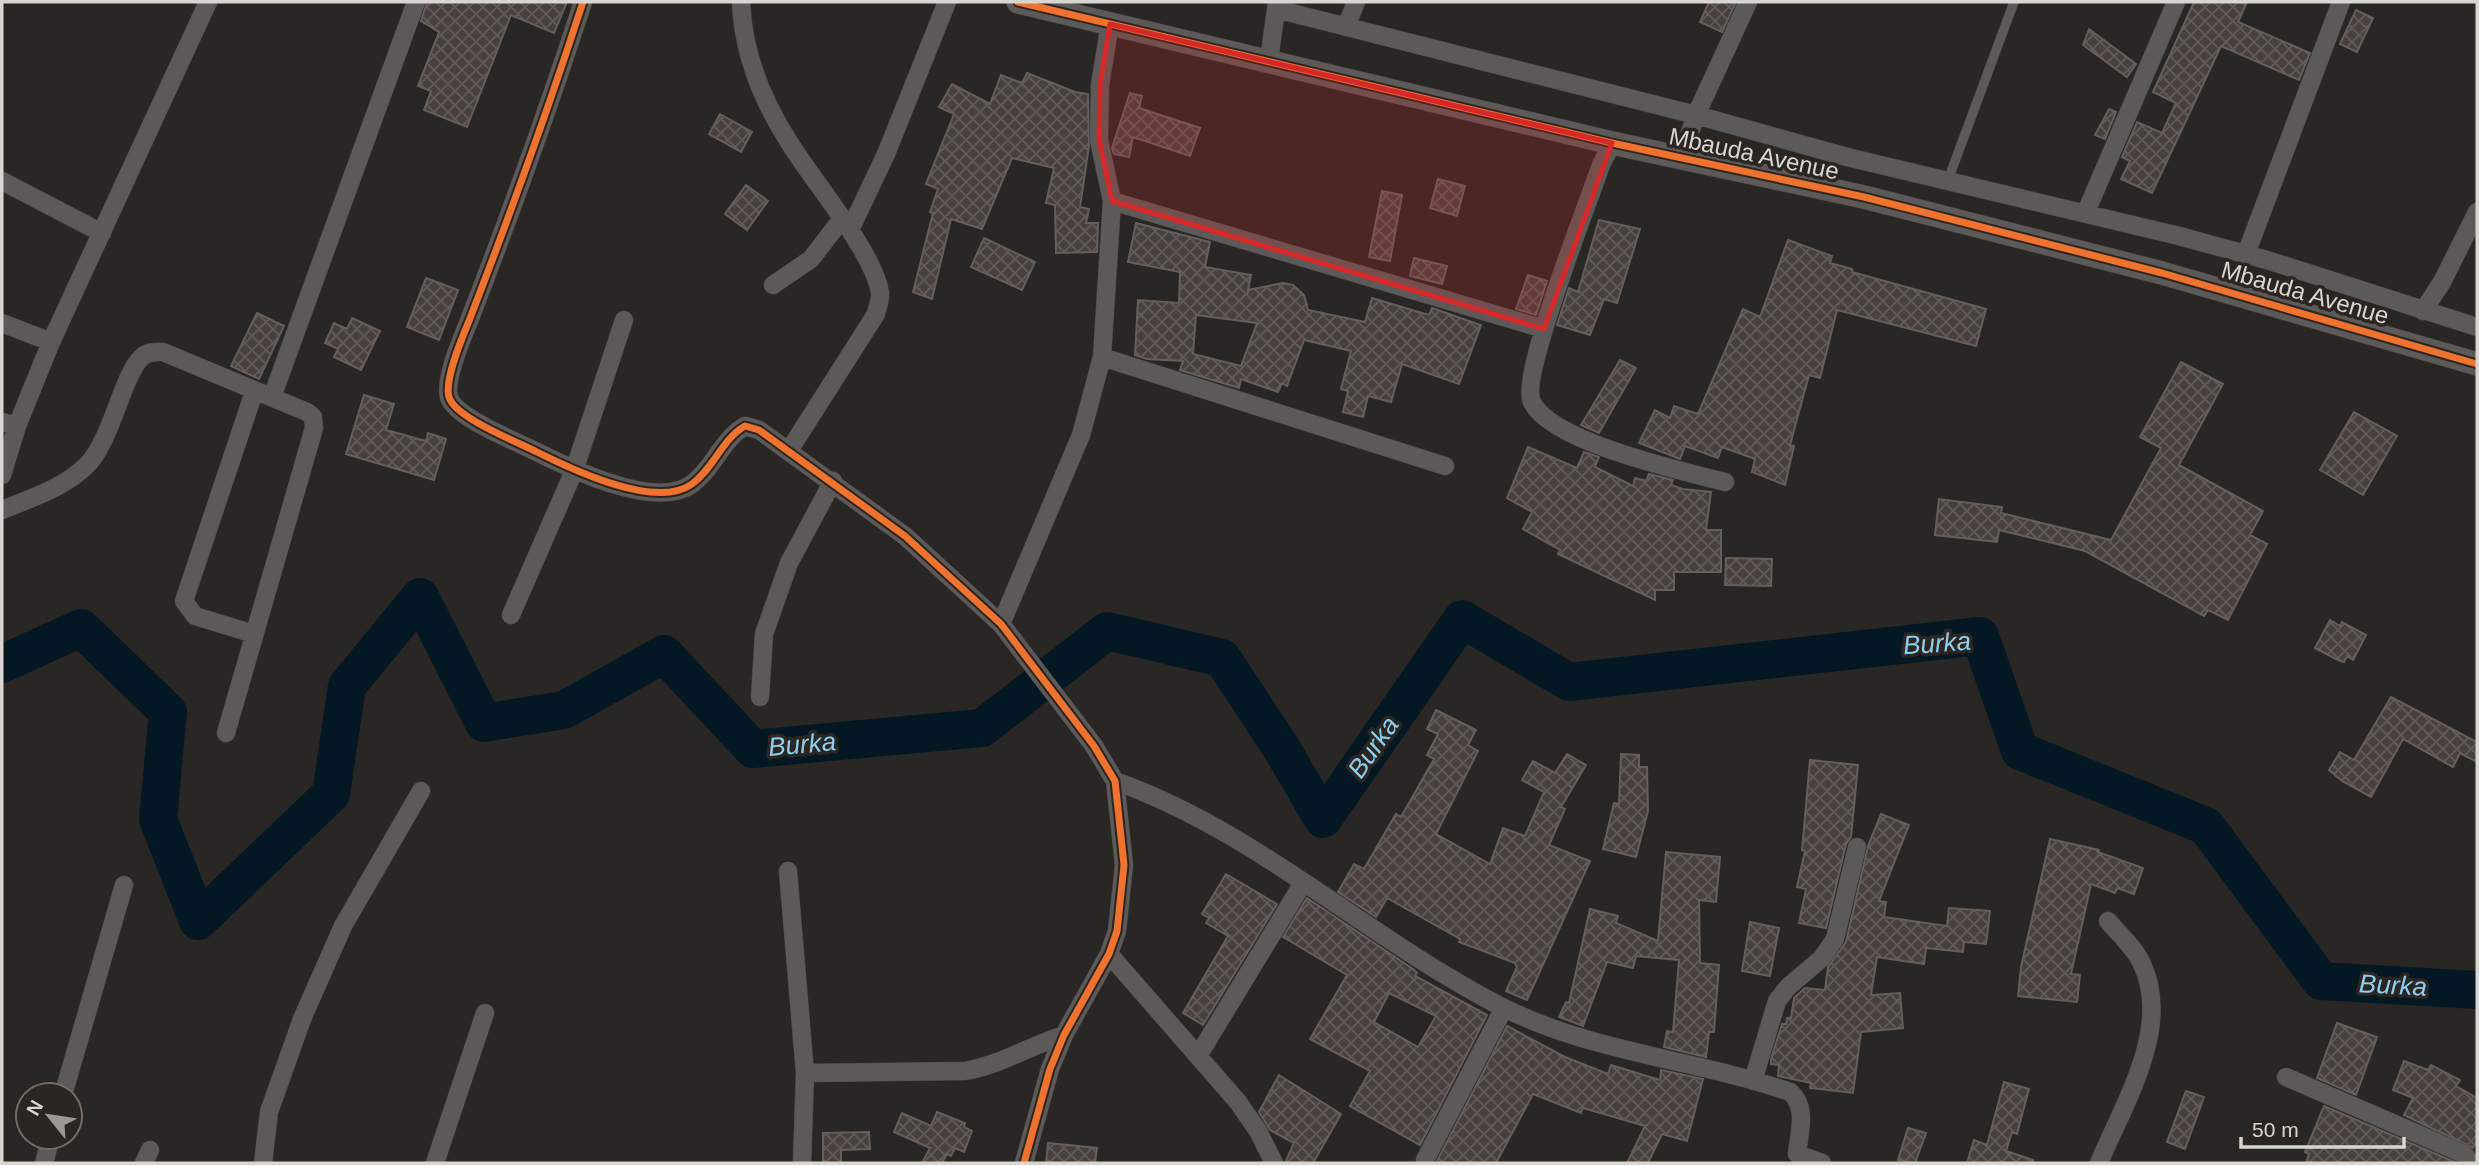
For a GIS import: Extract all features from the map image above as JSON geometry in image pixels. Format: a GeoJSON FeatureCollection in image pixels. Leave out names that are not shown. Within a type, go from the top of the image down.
{"type":"FeatureCollection","features":[{"type":"Feature","properties":{"kind":"street"},"geometry":{"type":"LineString","coordinates":[[2,475],[9,424],[51,342],[208,2]]}},
{"type":"Feature","properties":{"kind":"street"},"geometry":{"type":"LineString","coordinates":[[272,397],[416,2]]}},
{"type":"Feature","properties":{"kind":"street"},"geometry":{"type":"LineString","coordinates":[[583,2],[537,145],[463,337],[448,395],[452,404],[468,417],[574,471],[655,493],[673,492],[691,485],[710,466],[733,433],[745,426],[759,430],[790,449],[905,536],[1002,624],[1034,670],[1094,746],[1115,780],[1124,865],[1121,910],[1109,954],[1064,1035],[1047,1079],[1024,1163]]}},
{"type":"Feature","properties":{"kind":"street"},"geometry":{"type":"LineString","coordinates":[[741,2],[747,53],[764,94],[788,141],[845,225],[876,278],[880,296],[876,314],[790,449]]}},
{"type":"Feature","properties":{"kind":"street"},"geometry":{"type":"LineString","coordinates":[[772,285],[811,259],[845,225],[887,155],[947,2]]}},
{"type":"Feature","properties":{"kind":"street","name":"Mbauda Avenue"},"geometry":{"type":"LineString","coordinates":[[1018,2],[1612,143],[1864,197],[2149,269],[2477,364]]}},
{"type":"Feature","properties":{"kind":"street"},"geometry":{"type":"LineString","coordinates":[[1346,27],[1356,2]]}},
{"type":"Feature","properties":{"kind":"street"},"geometry":{"type":"LineString","coordinates":[[1681,158],[1696,115],[1748,2]]}},
{"type":"Feature","properties":{"kind":"street"},"geometry":{"type":"LineString","coordinates":[[2086,212],[2176,2]]}},
{"type":"Feature","properties":{"kind":"street"},"geometry":{"type":"LineString","coordinates":[[2246,254],[2341,2]]}},
{"type":"Feature","properties":{"kind":"street"},"geometry":{"type":"LineString","coordinates":[[1269,60],[1277,5],[1346,27],[1696,115],[1847,157],[2086,212],[2246,254],[2477,327]]}},
{"type":"Feature","properties":{"kind":"street"},"geometry":{"type":"LineString","coordinates":[[1002,624],[1081,435],[1101,357],[1111,201],[1099,140],[1100,84],[1110,24]]}},
{"type":"Feature","properties":{"kind":"street"},"geometry":{"type":"LineString","coordinates":[[1612,143],[1601,165],[1544,329],[1528,388],[1531,401],[1552,425],[1634,459],[1724,482]]}},
{"type":"Feature","properties":{"kind":"street"},"geometry":{"type":"LineString","coordinates":[[2,181],[102,233]]}},
{"type":"Feature","properties":{"kind":"street"},"geometry":{"type":"LineString","coordinates":[[1111,201],[1544,329]]}},
{"type":"Feature","properties":{"kind":"street"},"geometry":{"type":"LineString","coordinates":[[2423,310],[2442,282],[2477,212]]}},
{"type":"Feature","properties":{"kind":"street"},"geometry":{"type":"LineString","coordinates":[[511,615],[574,471],[624,320]]}},
{"type":"Feature","properties":{"kind":"street"},"geometry":{"type":"LineString","coordinates":[[2,323],[51,342]]}},
{"type":"Feature","properties":{"kind":"street"},"geometry":{"type":"LineString","coordinates":[[2,510],[63,484],[88,465],[99,451],[137,363],[150,352],[163,352],[307,412],[313,418],[314,428],[226,733]]}},
{"type":"Feature","properties":{"kind":"street"},"geometry":{"type":"LineString","coordinates":[[1101,357],[1445,466]]}},
{"type":"Feature","properties":{"kind":"street"},"geometry":{"type":"LineString","coordinates":[[254,392],[184,601],[195,616],[254,634]]}},
{"type":"Feature","properties":{"kind":"street"},"geometry":{"type":"LineString","coordinates":[[760,697],[764,634],[789,563],[833,481]]}},
{"type":"Feature","properties":{"kind":"street"},"geometry":{"type":"LineString","coordinates":[[1115,780],[1152,794],[1213,826],[1447,978],[1504,1008],[1596,1045],[1754,1081],[1790,1092],[1798,1101],[1801,1111],[1794,1159],[1822,1163]]}},
{"type":"Feature","properties":{"kind":"street"},"geometry":{"type":"LineString","coordinates":[[263,1163],[269,1112],[302,1019],[343,926],[421,791]]}},
{"type":"Feature","properties":{"kind":"street"},"geometry":{"type":"LineString","coordinates":[[1754,1081],[1777,1001],[1788,987],[1822,958],[1835,939],[1857,847]]}},
{"type":"Feature","properties":{"kind":"street"},"geometry":{"type":"LineString","coordinates":[[788,871],[805,1073],[802,1163]]}},
{"type":"Feature","properties":{"kind":"street"},"geometry":{"type":"LineString","coordinates":[[1198,1056],[1303,883]]}},
{"type":"Feature","properties":{"kind":"street"},"geometry":{"type":"LineString","coordinates":[[67,1081],[124,885]]}},
{"type":"Feature","properties":{"kind":"street"},"geometry":{"type":"LineString","coordinates":[[2099,1163],[2147,1047],[2153,1024],[2151,991],[2140,960],[2108,921]]}},
{"type":"Feature","properties":{"kind":"street"},"geometry":{"type":"LineString","coordinates":[[1109,954],[1238,1102],[1258,1131],[1274,1163]]}},
{"type":"Feature","properties":{"kind":"street"},"geometry":{"type":"LineString","coordinates":[[1425,1160],[1504,1008]]}},
{"type":"Feature","properties":{"kind":"street"},"geometry":{"type":"LineString","coordinates":[[435,1163],[485,1013]]}},
{"type":"Feature","properties":{"kind":"street"},"geometry":{"type":"LineString","coordinates":[[805,1073],[965,1071],[984,1068],[1031,1045],[1064,1035]]}},
{"type":"Feature","properties":{"kind":"street"},"geometry":{"type":"LineString","coordinates":[[2286,1077],[2465,1154],[2471,1163]]}},
{"type":"Feature","properties":{"kind":"lane"},"geometry":{"type":"LineString","coordinates":[[1948,180],[2014,2]]}},
{"type":"Feature","properties":{"kind":"highlighted area"},"geometry":{"type":"Polygon","coordinates":[[[1110,24],[1612,143],[1544,329],[1112,201],[1099,140],[1100,84],[1110,24]]]}},
{"type":"Feature","properties":{"kind":"building"},"geometry":{"type":"Polygon","coordinates":[[[427,2],[567,2],[554,33],[511,15],[467,127],[424,110],[431,91],[418,86],[439,32],[421,21],[427,2]]]}},
{"type":"Feature","properties":{"kind":"building"},"geometry":{"type":"Polygon","coordinates":[[[1709,2],[1736,2],[1722,32],[1700,22],[1709,2]]]}},
{"type":"Feature","properties":{"kind":"building"},"geometry":{"type":"Polygon","coordinates":[[[2194,2],[2247,2],[2238,22],[2310,53],[2299,80],[2221,46],[2152,193],[2121,179],[2130,161],[2122,157],[2137,122],[2162,133],[2176,103],[2153,92],[2194,2]]]}},
{"type":"Feature","properties":{"kind":"building"},"geometry":{"type":"Polygon","coordinates":[[[2356,10],[2373,18],[2357,52],[2340,44],[2356,10]]]}},
{"type":"Feature","properties":{"kind":"building"},"geometry":{"type":"Polygon","coordinates":[[[2089,29],[2136,64],[2127,77],[2083,45],[2089,29]]]}},
{"type":"Feature","properties":{"kind":"building"},"geometry":{"type":"Polygon","coordinates":[[[1027,73],[1075,92],[1088,94],[1089,146],[1080,207],[1089,209],[1086,223],[1098,223],[1097,252],[1056,253],[1055,205],[1046,203],[1054,168],[1012,158],[982,229],[951,219],[932,299],[913,292],[933,213],[930,212],[938,189],[926,184],[954,114],[939,107],[952,84],[990,104],[1001,75],[1022,83],[1027,73]]]}},
{"type":"Feature","properties":{"kind":"building"},"geometry":{"type":"Polygon","coordinates":[[[1130,93],[1142,96],[1139,108],[1200,128],[1190,156],[1133,137],[1129,157],[1114,154],[1112,148],[1130,93]]]}},
{"type":"Feature","properties":{"kind":"building"},"geometry":{"type":"Polygon","coordinates":[[[2109,109],[2116,112],[2105,139],[2095,135],[2109,109]]]}},
{"type":"Feature","properties":{"kind":"building"},"geometry":{"type":"Polygon","coordinates":[[[720,114],[752,132],[741,152],[709,134],[720,114]]]}},
{"type":"Feature","properties":{"kind":"building"},"geometry":{"type":"Polygon","coordinates":[[[1438,179],[1465,186],[1457,216],[1430,208],[1438,179]]]}},
{"type":"Feature","properties":{"kind":"building"},"geometry":{"type":"Polygon","coordinates":[[[746,185],[768,201],[747,230],[725,214],[746,185]]]}},
{"type":"Feature","properties":{"kind":"building"},"geometry":{"type":"Polygon","coordinates":[[[1382,191],[1402,195],[1390,261],[1369,257],[1382,191]]]}},
{"type":"Feature","properties":{"kind":"building"},"geometry":{"type":"Polygon","coordinates":[[[1599,220],[1640,229],[1617,303],[1604,299],[1590,335],[1557,325],[1569,288],[1578,292],[1599,220]]]}},
{"type":"Feature","properties":{"kind":"building"},"geometry":{"type":"Polygon","coordinates":[[[1136,223],[1210,242],[1205,267],[1251,275],[1248,290],[1283,283],[1293,285],[1304,295],[1308,310],[1365,322],[1372,298],[1429,315],[1432,308],[1481,325],[1459,384],[1402,364],[1391,402],[1368,396],[1363,417],[1343,412],[1348,391],[1341,389],[1351,351],[1304,340],[1287,386],[1282,383],[1278,392],[1241,379],[1239,388],[1180,370],[1183,361],[1147,359],[1135,355],[1138,300],[1179,303],[1180,272],[1128,262],[1136,223]],[[1196,315],[1193,354],[1241,366],[1257,323],[1196,315]]]}},
{"type":"Feature","properties":{"kind":"building"},"geometry":{"type":"Polygon","coordinates":[[[984,238],[1035,262],[1022,290],[971,267],[984,238]]]}},
{"type":"Feature","properties":{"kind":"building"},"geometry":{"type":"Polygon","coordinates":[[[1788,240],[1832,256],[1830,263],[1852,269],[1852,272],[1986,309],[1976,346],[1837,310],[1820,378],[1809,375],[1790,445],[1794,446],[1785,485],[1752,472],[1755,459],[1722,447],[1718,458],[1685,446],[1680,459],[1639,443],[1655,410],[1670,418],[1674,406],[1698,414],[1743,309],[1760,317],[1788,240]]]}},
{"type":"Feature","properties":{"kind":"building"},"geometry":{"type":"Polygon","coordinates":[[[1414,258],[1447,266],[1442,284],[1410,276],[1414,258]]]}},
{"type":"Feature","properties":{"kind":"building"},"geometry":{"type":"Polygon","coordinates":[[[1528,275],[1547,281],[1536,315],[1516,309],[1528,275]]]}},
{"type":"Feature","properties":{"kind":"building"},"geometry":{"type":"Polygon","coordinates":[[[426,278],[458,290],[439,340],[407,327],[426,278]]]}},
{"type":"Feature","properties":{"kind":"building"},"geometry":{"type":"Polygon","coordinates":[[[257,313],[284,326],[259,379],[231,366],[257,313]]]}},
{"type":"Feature","properties":{"kind":"building"},"geometry":{"type":"Polygon","coordinates":[[[352,318],[380,331],[361,370],[334,357],[338,349],[325,343],[334,323],[347,329],[352,318]]]}},
{"type":"Feature","properties":{"kind":"building"},"geometry":{"type":"Polygon","coordinates":[[[1620,360],[1636,368],[1599,433],[1581,425],[1620,360]]]}},
{"type":"Feature","properties":{"kind":"building"},"geometry":{"type":"Polygon","coordinates":[[[2181,362],[2223,384],[2179,465],[2263,511],[2250,535],[2267,544],[2228,620],[2208,610],[2204,616],[2085,551],[1999,530],[1997,542],[1935,535],[1939,499],[2002,507],[2001,513],[2111,540],[2161,448],[2140,437],[2181,362]]]}},
{"type":"Feature","properties":{"kind":"building"},"geometry":{"type":"Polygon","coordinates":[[[364,395],[394,404],[386,430],[426,441],[428,433],[446,439],[434,480],[346,454],[364,395]]]}},
{"type":"Feature","properties":{"kind":"building"},"geometry":{"type":"Polygon","coordinates":[[[2354,412],[2397,436],[2363,495],[2320,470],[2354,412]]]}},
{"type":"Feature","properties":{"kind":"building"},"geometry":{"type":"Polygon","coordinates":[[[1528,447],[1577,468],[1584,452],[1599,457],[1595,467],[1633,486],[1635,478],[1646,481],[1649,474],[1673,480],[1671,485],[1683,489],[1711,492],[1706,530],[1721,530],[1721,572],[1674,572],[1674,590],[1655,590],[1655,600],[1558,554],[1560,550],[1523,529],[1532,512],[1507,498],[1528,447]]]}},
{"type":"Feature","properties":{"kind":"building"},"geometry":{"type":"Polygon","coordinates":[[[1726,558],[1772,559],[1771,586],[1725,585],[1726,558]]]}},
{"type":"Feature","properties":{"kind":"building"},"geometry":{"type":"Polygon","coordinates":[[[2330,620],[2340,626],[2342,622],[2366,635],[2353,660],[2347,656],[2344,662],[2340,661],[2315,648],[2330,620]]]}},
{"type":"Feature","properties":{"kind":"building"},"geometry":{"type":"Polygon","coordinates":[[[2391,697],[2477,742],[2477,762],[2460,753],[2453,767],[2403,739],[2371,797],[2342,781],[2329,770],[2340,752],[2354,760],[2391,697]]]}},
{"type":"Feature","properties":{"kind":"building"},"geometry":{"type":"Polygon","coordinates":[[[1436,710],[1476,730],[1468,745],[1478,751],[1436,834],[1490,864],[1503,828],[1525,836],[1544,792],[1522,780],[1533,761],[1555,773],[1567,754],[1586,765],[1561,807],[1565,809],[1549,845],[1590,861],[1527,1000],[1506,991],[1517,967],[1515,963],[1459,942],[1460,939],[1387,898],[1376,917],[1338,892],[1354,864],[1364,869],[1396,814],[1401,817],[1434,759],[1427,755],[1438,734],[1427,729],[1436,710]]]}},
{"type":"Feature","properties":{"kind":"building"},"geometry":{"type":"Polygon","coordinates":[[[1621,754],[1639,755],[1639,767],[1647,767],[1648,811],[1636,857],[1603,849],[1614,803],[1619,804],[1621,754]]]}},
{"type":"Feature","properties":{"kind":"building"},"geometry":{"type":"Polygon","coordinates":[[[1810,760],[1858,765],[1851,837],[1846,844],[1826,928],[1799,923],[1806,889],[1797,887],[1805,851],[1802,850],[1810,760]]]}},
{"type":"Feature","properties":{"kind":"building"},"geometry":{"type":"Polygon","coordinates":[[[1881,814],[1909,825],[1879,901],[1886,902],[1884,917],[1947,926],[1949,908],[1990,911],[1986,944],[1964,942],[1963,952],[1926,948],[1924,964],[1877,957],[1871,995],[1900,993],[1903,1028],[1861,1032],[1853,1093],[1810,1088],[1811,1083],[1778,1076],[1779,1065],[1771,1064],[1771,1059],[1782,1024],[1786,1024],[1787,1018],[1791,1018],[1794,998],[1805,988],[1825,990],[1828,967],[1846,942],[1868,846],[1881,814]]]}},
{"type":"Feature","properties":{"kind":"building"},"geometry":{"type":"Polygon","coordinates":[[[2050,839],[2099,850],[2098,852],[2143,868],[2134,894],[2117,888],[2115,893],[2091,884],[2071,974],[2080,975],[2077,1002],[2018,996],[2021,967],[2050,839]]]}},
{"type":"Feature","properties":{"kind":"building"},"geometry":{"type":"Polygon","coordinates":[[[1666,852],[1720,857],[1716,902],[1699,900],[1700,963],[1719,965],[1714,1032],[1709,1032],[1706,1057],[1664,1047],[1667,1031],[1673,1032],[1679,960],[1636,956],[1633,968],[1607,962],[1583,1026],[1559,1017],[1566,1002],[1569,1003],[1590,909],[1618,916],[1616,923],[1658,941],[1666,852]]]}},
{"type":"Feature","properties":{"kind":"building"},"geometry":{"type":"Polygon","coordinates":[[[1226,874],[1277,904],[1203,1025],[1183,1013],[1228,936],[1206,923],[1209,918],[1202,914],[1226,874]]]}},
{"type":"Feature","properties":{"kind":"building"},"geometry":{"type":"Polygon","coordinates":[[[1307,898],[1413,969],[1417,973],[1415,976],[1487,1015],[1420,1145],[1350,1106],[1370,1071],[1310,1039],[1347,975],[1283,937],[1307,898]],[[1389,993],[1374,1022],[1418,1047],[1436,1016],[1389,993]]]}},
{"type":"Feature","properties":{"kind":"building"},"geometry":{"type":"Polygon","coordinates":[[[1750,922],[1779,928],[1770,976],[1742,971],[1750,922]]]}},
{"type":"Feature","properties":{"kind":"building"},"geometry":{"type":"Polygon","coordinates":[[[2337,1023],[2377,1037],[2356,1095],[2317,1078],[2337,1023]]]}},
{"type":"Feature","properties":{"kind":"building"},"geometry":{"type":"Polygon","coordinates":[[[1507,1026],[1565,1057],[1608,1074],[1611,1065],[1660,1080],[1661,1070],[1703,1079],[1687,1141],[1662,1134],[1648,1163],[1627,1163],[1645,1126],[1583,1108],[1581,1113],[1533,1094],[1496,1163],[1436,1163],[1507,1026]]]}},
{"type":"Feature","properties":{"kind":"building"},"geometry":{"type":"Polygon","coordinates":[[[2404,1061],[2428,1070],[2431,1065],[2460,1080],[2456,1086],[2477,1098],[2477,1140],[2473,1148],[2404,1115],[2413,1098],[2393,1090],[2404,1061]]]}},
{"type":"Feature","properties":{"kind":"building"},"geometry":{"type":"Polygon","coordinates":[[[1279,1075],[1341,1114],[1313,1163],[1285,1163],[1294,1143],[1270,1130],[1259,1112],[1279,1075]]]}},
{"type":"Feature","properties":{"kind":"building"},"geometry":{"type":"Polygon","coordinates":[[[2004,1082],[2029,1089],[2017,1134],[2012,1132],[2006,1151],[2033,1160],[2033,1163],[1967,1163],[1974,1140],[1987,1145],[2004,1082]]]}},
{"type":"Feature","properties":{"kind":"building"},"geometry":{"type":"Polygon","coordinates":[[[2186,1091],[2204,1097],[2185,1149],[2167,1142],[2186,1091]]]}},
{"type":"Feature","properties":{"kind":"building"},"geometry":{"type":"Polygon","coordinates":[[[2324,1106],[2457,1163],[2306,1163],[2309,1154],[2305,1152],[2324,1106]]]}},
{"type":"Feature","properties":{"kind":"building"},"geometry":{"type":"Polygon","coordinates":[[[937,1112],[965,1123],[964,1127],[972,1131],[964,1152],[955,1148],[951,1156],[947,1154],[942,1163],[922,1163],[930,1148],[894,1132],[902,1113],[931,1126],[937,1112]]]}},
{"type":"Feature","properties":{"kind":"building"},"geometry":{"type":"Polygon","coordinates":[[[1908,1128],[1926,1133],[1915,1163],[1898,1160],[1908,1128]]]}},
{"type":"Feature","properties":{"kind":"building"},"geometry":{"type":"Polygon","coordinates":[[[869,1132],[870,1149],[841,1150],[841,1163],[823,1163],[823,1133],[869,1132]]]}},
{"type":"Feature","properties":{"kind":"building"},"geometry":{"type":"Polygon","coordinates":[[[1048,1143],[1097,1148],[1095,1163],[1046,1163],[1048,1143]]]}},
{"type":"Feature","properties":{"kind":"waterway","name":"Burka"},"geometry":{"type":"LineString","coordinates":[[2,664],[81,628],[168,712],[158,819],[198,921],[331,794],[347,686],[420,597],[484,723],[564,710],[664,654],[753,749],[982,728],[1107,631],[1222,658],[1280,746],[1323,819],[1462,619],[1569,682],[1980,636],[2020,751],[2206,826],[2321,981],[2477,990]]}},
{"type":"Feature","properties":{"kind":"cycle path"},"geometry":{"type":"LineString","coordinates":[[583,2],[528,162],[454,359],[449,380],[449,397],[463,413],[502,436],[592,477],[637,490],[676,491],[692,484],[737,432],[745,426],[759,430],[905,536],[1001,624],[1094,746],[1115,781],[1124,865],[1117,931],[1109,954],[1064,1035],[1050,1069],[1024,1163]]}},
{"type":"Feature","properties":{"kind":"cycle path"},"geometry":{"type":"LineString","coordinates":[[1018,2],[1612,143],[1864,197],[2162,273],[2477,364]]}}]}
